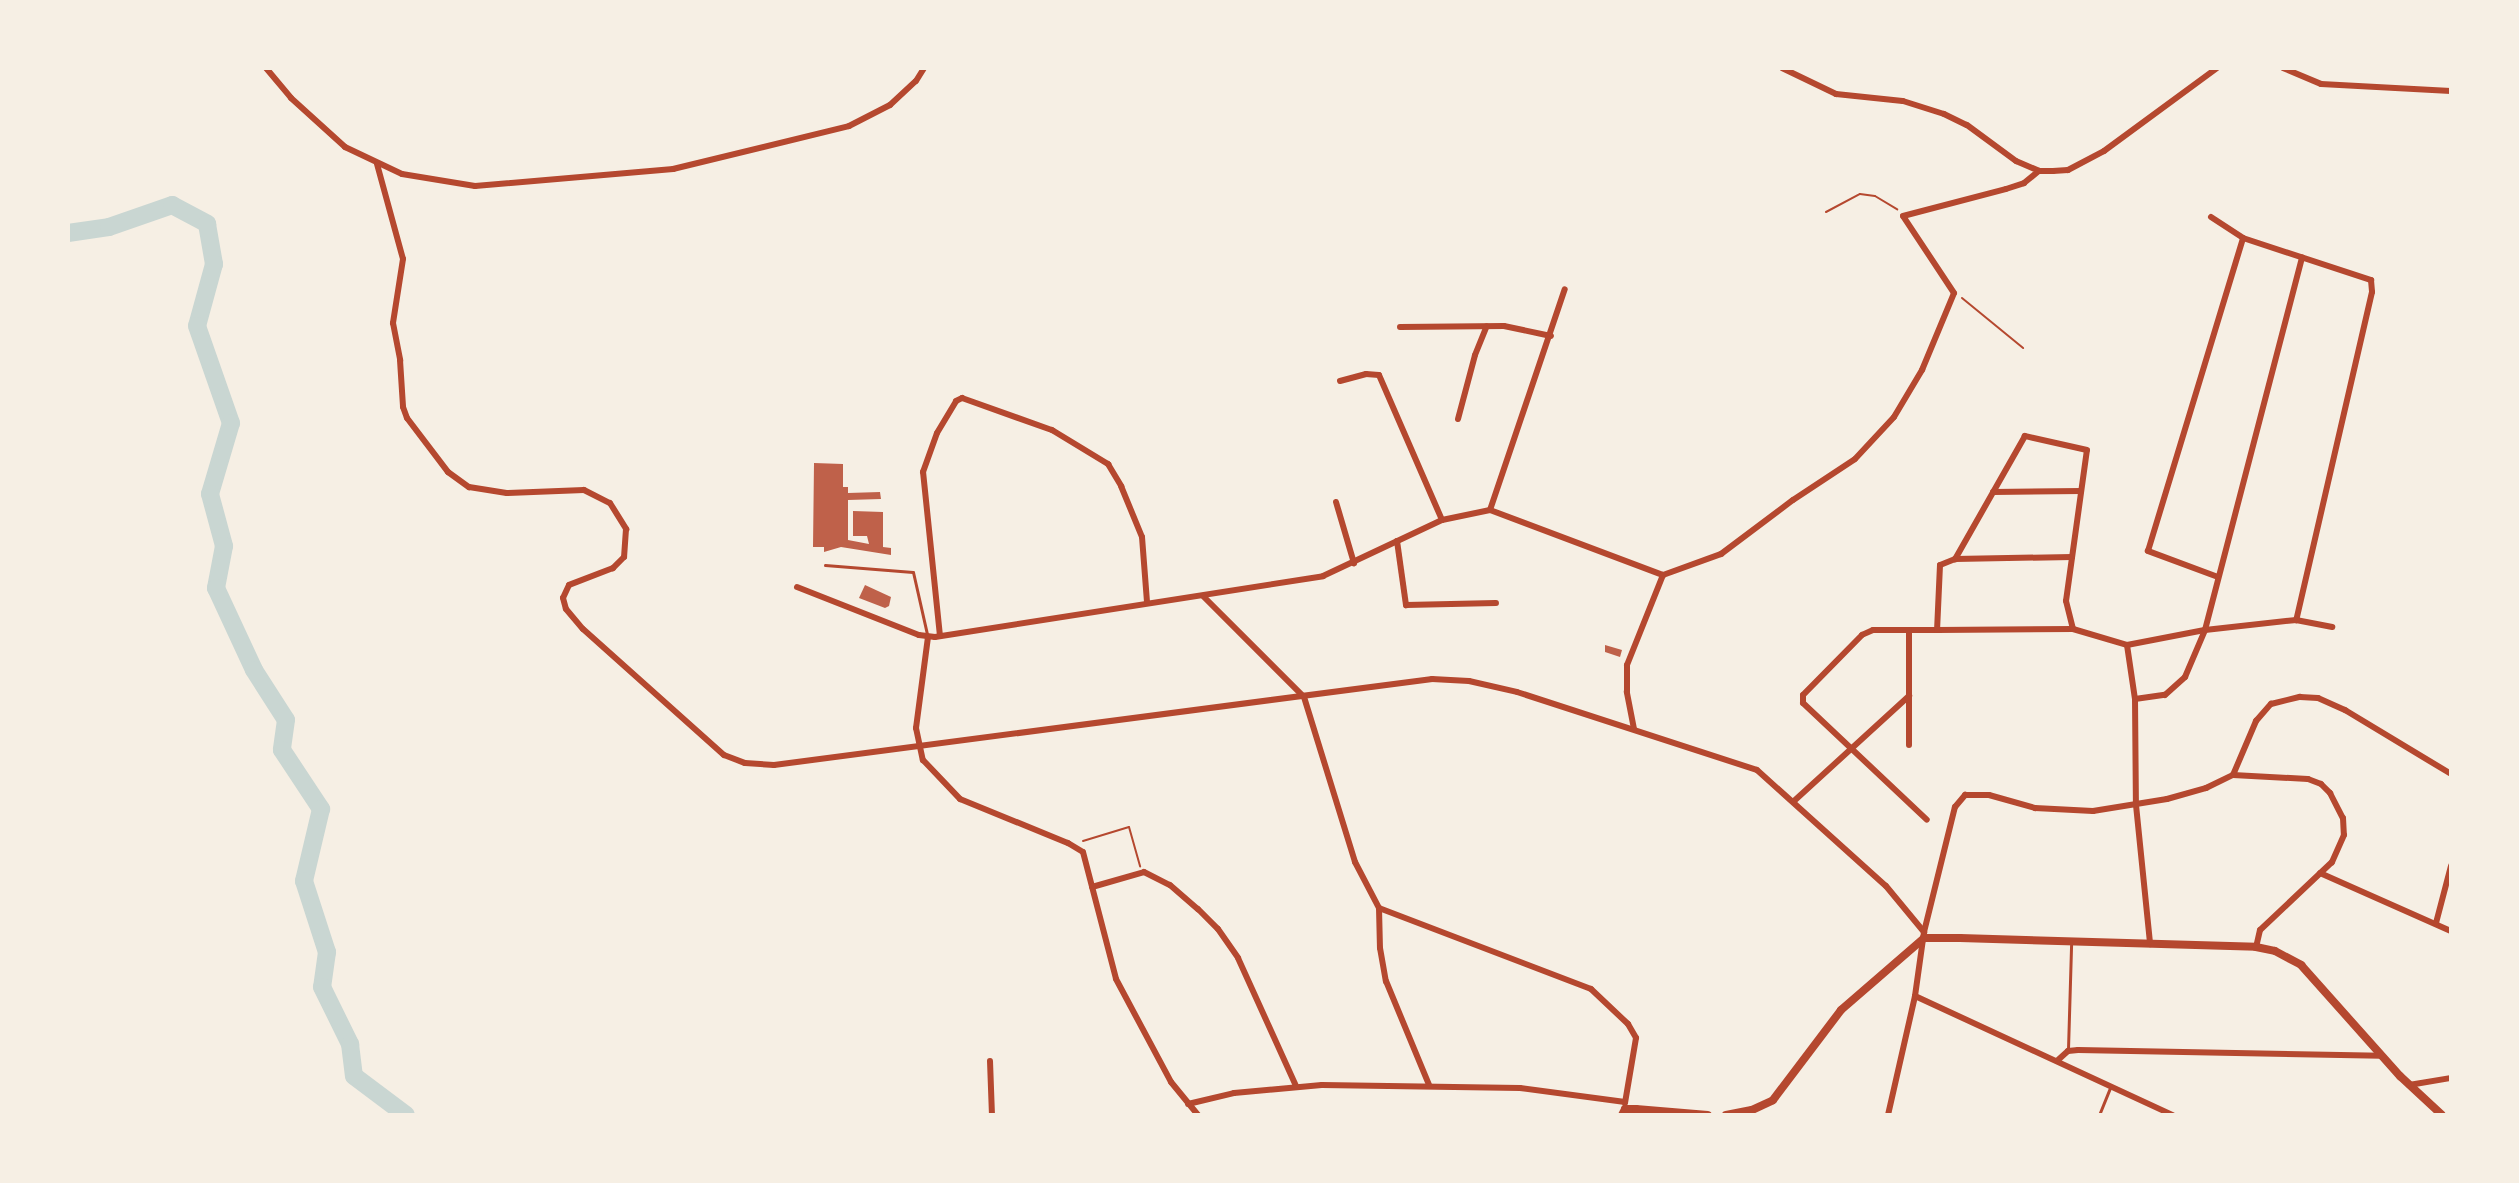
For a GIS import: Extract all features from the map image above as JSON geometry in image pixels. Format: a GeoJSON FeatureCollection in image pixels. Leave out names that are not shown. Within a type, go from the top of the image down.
{"type":"FeatureCollection","features":[{"type":"Feature","properties":{"kind":"main road"},"geometry":{"type":"LineString","coordinates":[[1726,1115],[1752,1110],[1773,1100],[1841,1010],[1924,935],[2256,947],[2275,951],[2301,965],[2381,1056],[2442,1115]]}},
{"type":"Feature","properties":{"kind":"main road"},"geometry":{"type":"LineString","coordinates":[[1624,1109],[1708,1115]]}},
{"type":"Feature","properties":{"kind":"street"},"geometry":{"type":"LineString","coordinates":[[266,68],[331,136],[377,164],[431,181],[475,186],[673,169],[864,121],[902,96],[924,68]]}},
{"type":"Feature","properties":{"kind":"street"},"geometry":{"type":"LineString","coordinates":[[1782,68],[1836,94],[1903,101],[1944,114],[1967,125],[2004,154],[2039,171],[2068,170],[2081,164],[2217,68]]}},
{"type":"Feature","properties":{"kind":"street"},"geometry":{"type":"LineString","coordinates":[[2283,68],[2321,84],[2451,91]]}},
{"type":"Feature","properties":{"kind":"street"},"geometry":{"type":"LineString","coordinates":[[377,164],[403,259],[393,323],[399,349],[403,407],[418,435],[448,472],[469,487],[507,493],[592,491],[606,499],[621,518],[627,542],[624,557],[613,568],[569,585],[563,598],[568,613],[712,746],[734,760],[774,765],[1453,679],[1517,692],[1757,770],[1886,886],[1924,935]]}},
{"type":"Feature","properties":{"kind":"street"},"geometry":{"type":"LineString","coordinates":[[797,587],[928,637],[940,636],[1323,576],[1442,520],[1490,510],[1663,575],[1721,554],[1793,500],[1840,471],[1874,442],[1910,393],[1954,293],[1903,216],[2006,189],[2024,183],[2039,171]]}},
{"type":"Feature","properties":{"kind":"street"},"geometry":{"type":"LineString","coordinates":[[2211,217],[2243,238],[2371,280],[2372,292],[2296,620]]}},
{"type":"Feature","properties":{"kind":"street"},"geometry":{"type":"LineString","coordinates":[[2218,577],[2148,551],[2243,238]]}},
{"type":"Feature","properties":{"kind":"street"},"geometry":{"type":"LineString","coordinates":[[2135,699],[2165,695],[2185,677],[2205,630],[2302,257]]}},
{"type":"Feature","properties":{"kind":"street"},"geometry":{"type":"LineString","coordinates":[[1490,510],[1565,289]]}},
{"type":"Feature","properties":{"kind":"street"},"geometry":{"type":"LineString","coordinates":[[1400,327],[1487,326],[1527,329],[1551,336]]}},
{"type":"Feature","properties":{"kind":"street"},"geometry":{"type":"LineString","coordinates":[[1458,419],[1475,355],[1487,326]]}},
{"type":"Feature","properties":{"kind":"street"},"geometry":{"type":"LineString","coordinates":[[1340,381],[1366,374],[1379,375],[1442,520]]}},
{"type":"Feature","properties":{"kind":"street"},"geometry":{"type":"LineString","coordinates":[[940,636],[923,472],[937,433],[956,401],[962,398],[1052,430],[1108,464],[1126,495],[1142,537],[1147,602]]}},
{"type":"Feature","properties":{"kind":"street"},"geometry":{"type":"LineString","coordinates":[[1955,559],[2025,436],[2087,450],[2066,601],[2073,629]]}},
{"type":"Feature","properties":{"kind":"street"},"geometry":{"type":"LineString","coordinates":[[1993,492],[2081,491]]}},
{"type":"Feature","properties":{"kind":"street"},"geometry":{"type":"LineString","coordinates":[[1336,502],[1354,563]]}},
{"type":"Feature","properties":{"kind":"street"},"geometry":{"type":"LineString","coordinates":[[1397,541],[1406,605],[1496,603]]}},
{"type":"Feature","properties":{"kind":"street"},"geometry":{"type":"LineString","coordinates":[[1937,630],[1940,565],[1955,559],[2072,557]]}},
{"type":"Feature","properties":{"kind":"street"},"geometry":{"type":"LineString","coordinates":[[1634,729],[1627,665],[1663,575]]}},
{"type":"Feature","properties":{"kind":"street"},"geometry":{"type":"LineString","coordinates":[[1203,596],[1304,697],[1355,862],[1379,908],[1380,948],[1386,981],[1429,1085]]}},
{"type":"Feature","properties":{"kind":"street"},"geometry":{"type":"LineString","coordinates":[[1927,820],[1803,703],[1803,695],[1862,635],[1873,630],[2073,629],[2127,645],[2205,630],[2296,620],[2332,627]]}},
{"type":"Feature","properties":{"kind":"street"},"geometry":{"type":"LineString","coordinates":[[1909,630],[1909,745]]}},
{"type":"Feature","properties":{"kind":"street"},"geometry":{"type":"LineString","coordinates":[[928,637],[916,728],[918,748],[933,774],[960,799],[1083,852],[1116,979],[1162,1066],[1198,1115]]}},
{"type":"Feature","properties":{"kind":"street"},"geometry":{"type":"LineString","coordinates":[[2127,645],[2135,699],[2136,805],[2150,944]]}},
{"type":"Feature","properties":{"kind":"street"},"geometry":{"type":"LineString","coordinates":[[1794,801],[1909,696]]}},
{"type":"Feature","properties":{"kind":"street"},"geometry":{"type":"LineString","coordinates":[[2233,775],[2256,721],[2271,704],[2300,697],[2318,698],[2345,710],[2451,774]]}},
{"type":"Feature","properties":{"kind":"street"},"geometry":{"type":"LineString","coordinates":[[1888,1115],[1915,996],[1924,935],[1955,807],[1965,795],[1989,795],[2035,808],[2065,811],[2136,805],[2206,788],[2233,775],[2308,779],[2330,793],[2343,818],[2344,835],[2340,849],[2320,873],[2260,930],[2256,947]]}},
{"type":"Feature","properties":{"kind":"street"},"geometry":{"type":"LineString","coordinates":[[2436,923],[2451,866]]}},
{"type":"Feature","properties":{"kind":"street"},"geometry":{"type":"LineString","coordinates":[[1092,887],[1139,872],[1154,875],[1206,917],[1229,943],[1296,1086]]}},
{"type":"Feature","properties":{"kind":"street"},"geometry":{"type":"LineString","coordinates":[[2320,873],[2451,931]]}},
{"type":"Feature","properties":{"kind":"street"},"geometry":{"type":"LineString","coordinates":[[1188,1104],[1219,1095],[1296,1086],[1429,1085],[1534,1089],[1624,1109],[1636,1038],[1628,1024],[1591,989],[1379,908]]}},
{"type":"Feature","properties":{"kind":"street"},"geometry":{"type":"LineString","coordinates":[[1915,996],[2015,1045],[2058,1060],[2110,1088],[2173,1115]]}},
{"type":"Feature","properties":{"kind":"street"},"geometry":{"type":"LineString","coordinates":[[2058,1060],[2068,1051],[2381,1056]]}},
{"type":"Feature","properties":{"kind":"street"},"geometry":{"type":"LineString","coordinates":[[990,1061],[992,1115]]}},
{"type":"Feature","properties":{"kind":"street"},"geometry":{"type":"LineString","coordinates":[[2409,1085],[2451,1078]]}},
{"type":"Feature","properties":{"kind":"lane"},"geometry":{"type":"LineString","coordinates":[[825,565],[913,572],[928,637]]}},
{"type":"Feature","properties":{"kind":"lane"},"geometry":{"type":"LineString","coordinates":[[2068,1051],[2071,941]]}},
{"type":"Feature","properties":{"kind":"lane"},"geometry":{"type":"LineString","coordinates":[[2099,1115],[2110,1088]]}},
{"type":"Feature","properties":{"kind":"path"},"geometry":{"type":"LineString","coordinates":[[1826,212],[1842,201],[1866,194],[1893,206],[1903,216]]}},
{"type":"Feature","properties":{"kind":"path"},"geometry":{"type":"LineString","coordinates":[[1954,293],[2023,348]]}},
{"type":"Feature","properties":{"kind":"path"},"geometry":{"type":"LineString","coordinates":[[1076,847],[1089,837],[1129,827],[1140,860],[1139,872]]}},
{"type":"Feature","properties":{"kind":"building"},"geometry":{"type":"Polygon","coordinates":[[[814,463],[843,464],[843,487],[848,487],[848,493],[880,492],[881,499],[848,500],[848,540],[869,544],[867,536],[853,536],[853,511],[883,512],[883,547],[891,548],[891,555],[841,547],[824,552],[824,547],[813,547],[814,463]]]}},
{"type":"Feature","properties":{"kind":"building"},"geometry":{"type":"Polygon","coordinates":[[[865,585],[891,597],[889,606],[885,608],[859,598],[865,585]]]}},
{"type":"Feature","properties":{"kind":"building"},"geometry":{"type":"Polygon","coordinates":[[[1605,645],[1622,650],[1620,657],[1605,652],[1605,645]]]}},
{"type":"Feature","properties":{"kind":"waterway"},"geometry":{"type":"LineString","coordinates":[[68,233],[109,227],[172,205],[207,224],[214,264],[197,326],[231,423],[210,494],[224,546],[216,588],[254,670],[286,720],[282,750],[321,809],[304,881],[327,952],[322,987],[350,1044],[354,1076],[406,1115]]}}]}
